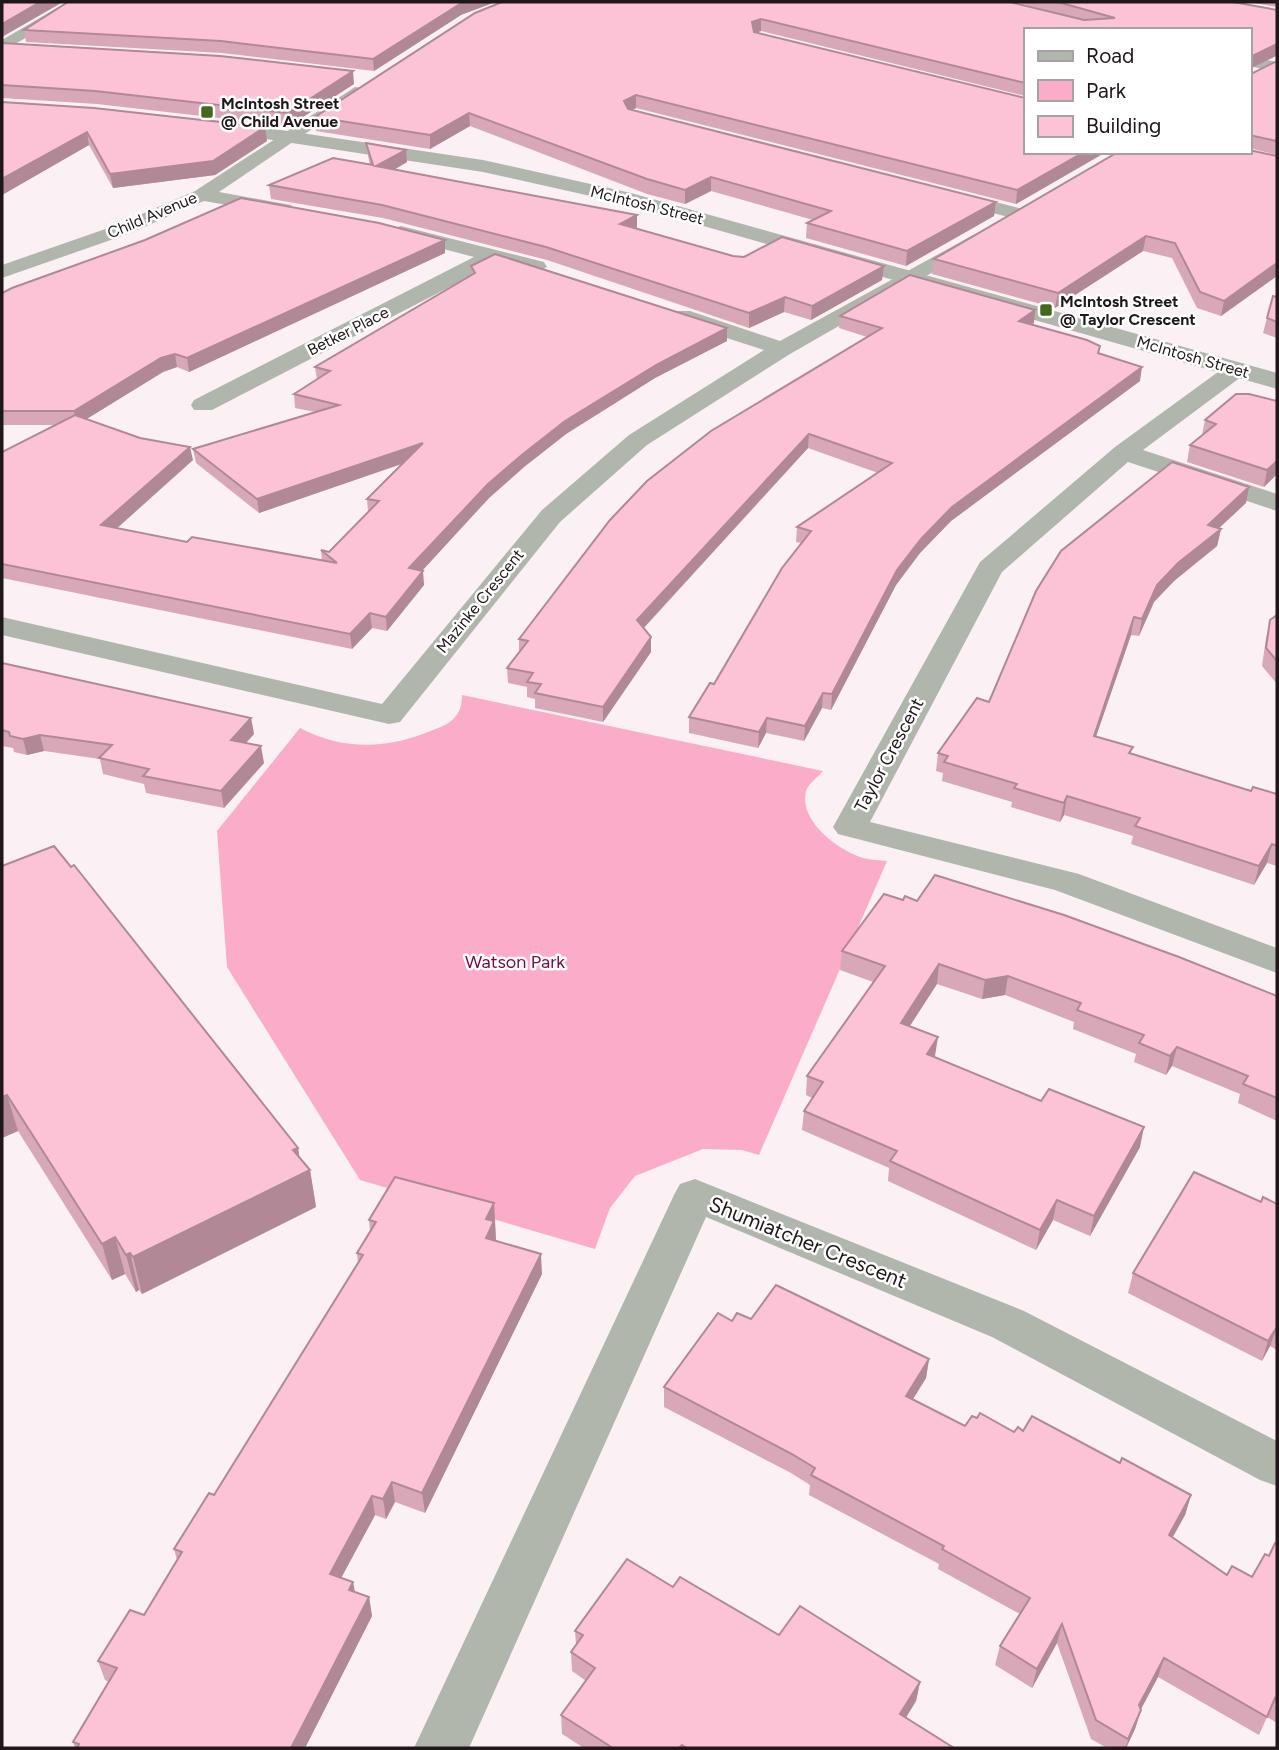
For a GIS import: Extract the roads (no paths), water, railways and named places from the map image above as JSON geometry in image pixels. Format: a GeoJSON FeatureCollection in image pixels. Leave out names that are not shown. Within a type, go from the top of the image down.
{"type":"FeatureCollection","features":[{"type":"Feature","properties":{"kind":"street"},"geometry":{"type":"LineString","coordinates":[[2,48],[77,2]]}},
{"type":"Feature","properties":{"kind":"street"},"geometry":{"type":"LineString","coordinates":[[2,48],[29,50]]}},
{"type":"Feature","properties":{"kind":"street"},"geometry":{"type":"LineString","coordinates":[[1251,61],[1274,64]]}},
{"type":"Feature","properties":{"kind":"street"},"geometry":{"type":"LineString","coordinates":[[1251,78],[1274,64]]}},
{"type":"Feature","properties":{"kind":"street","name":"Child Avenue"},"geometry":{"type":"LineString","coordinates":[[2,272],[121,230],[202,195],[290,135],[361,79]]}},
{"type":"Feature","properties":{"kind":"street","name":"McIntosh Street"},"geometry":{"type":"LineString","coordinates":[[194,124],[290,135],[484,166],[631,200],[1277,381]]}},
{"type":"Feature","properties":{"kind":"street"},"geometry":{"type":"LineString","coordinates":[[927,191],[1020,214]]}},
{"type":"Feature","properties":{"kind":"street"},"geometry":{"type":"LineString","coordinates":[[202,195],[304,213]]}},
{"type":"Feature","properties":{"kind":"street","name":"Mazinke Crescent"},"geometry":{"type":"LineString","coordinates":[[2,626],[389,715],[551,516],[638,440],[782,349],[1041,203]]}},
{"type":"Feature","properties":{"kind":"street"},"geometry":{"type":"LineString","coordinates":[[382,227],[551,272]]}},
{"type":"Feature","properties":{"kind":"street","name":"Betker Place"},"geometry":{"type":"LineString","coordinates":[[203,405],[493,256]]}},
{"type":"Feature","properties":{"kind":"street"},"geometry":{"type":"LineString","coordinates":[[666,310],[782,349]]}},
{"type":"Feature","properties":{"kind":"street","name":"Taylor Crescent"},"geometry":{"type":"LineString","coordinates":[[1237,369],[1124,452],[990,568],[850,827],[1067,882],[1277,961]]}},
{"type":"Feature","properties":{"kind":"street"},"geometry":{"type":"LineString","coordinates":[[1124,452],[1277,503]]}},
{"type":"Feature","properties":{"kind":"street","name":"Shumiatcher Crescent"},"geometry":{"type":"LineString","coordinates":[[441,1748],[695,1195],[1008,1324],[1277,1465]]}},
{"type":"Feature","properties":{"kind":"place","name":"McIntosh Street @ Child Avenue"},"geometry":{"type":"Point","coordinates":[207,112]}},
{"type":"Feature","properties":{"kind":"place","name":"McIntosh Street @ Taylor Crescent"},"geometry":{"type":"Point","coordinates":[1046,310]}},
{"type":"Feature","properties":{"kind":"park label","name":"Watson Park"},"geometry":{"type":"Point","coordinates":[515,962]}}]}
